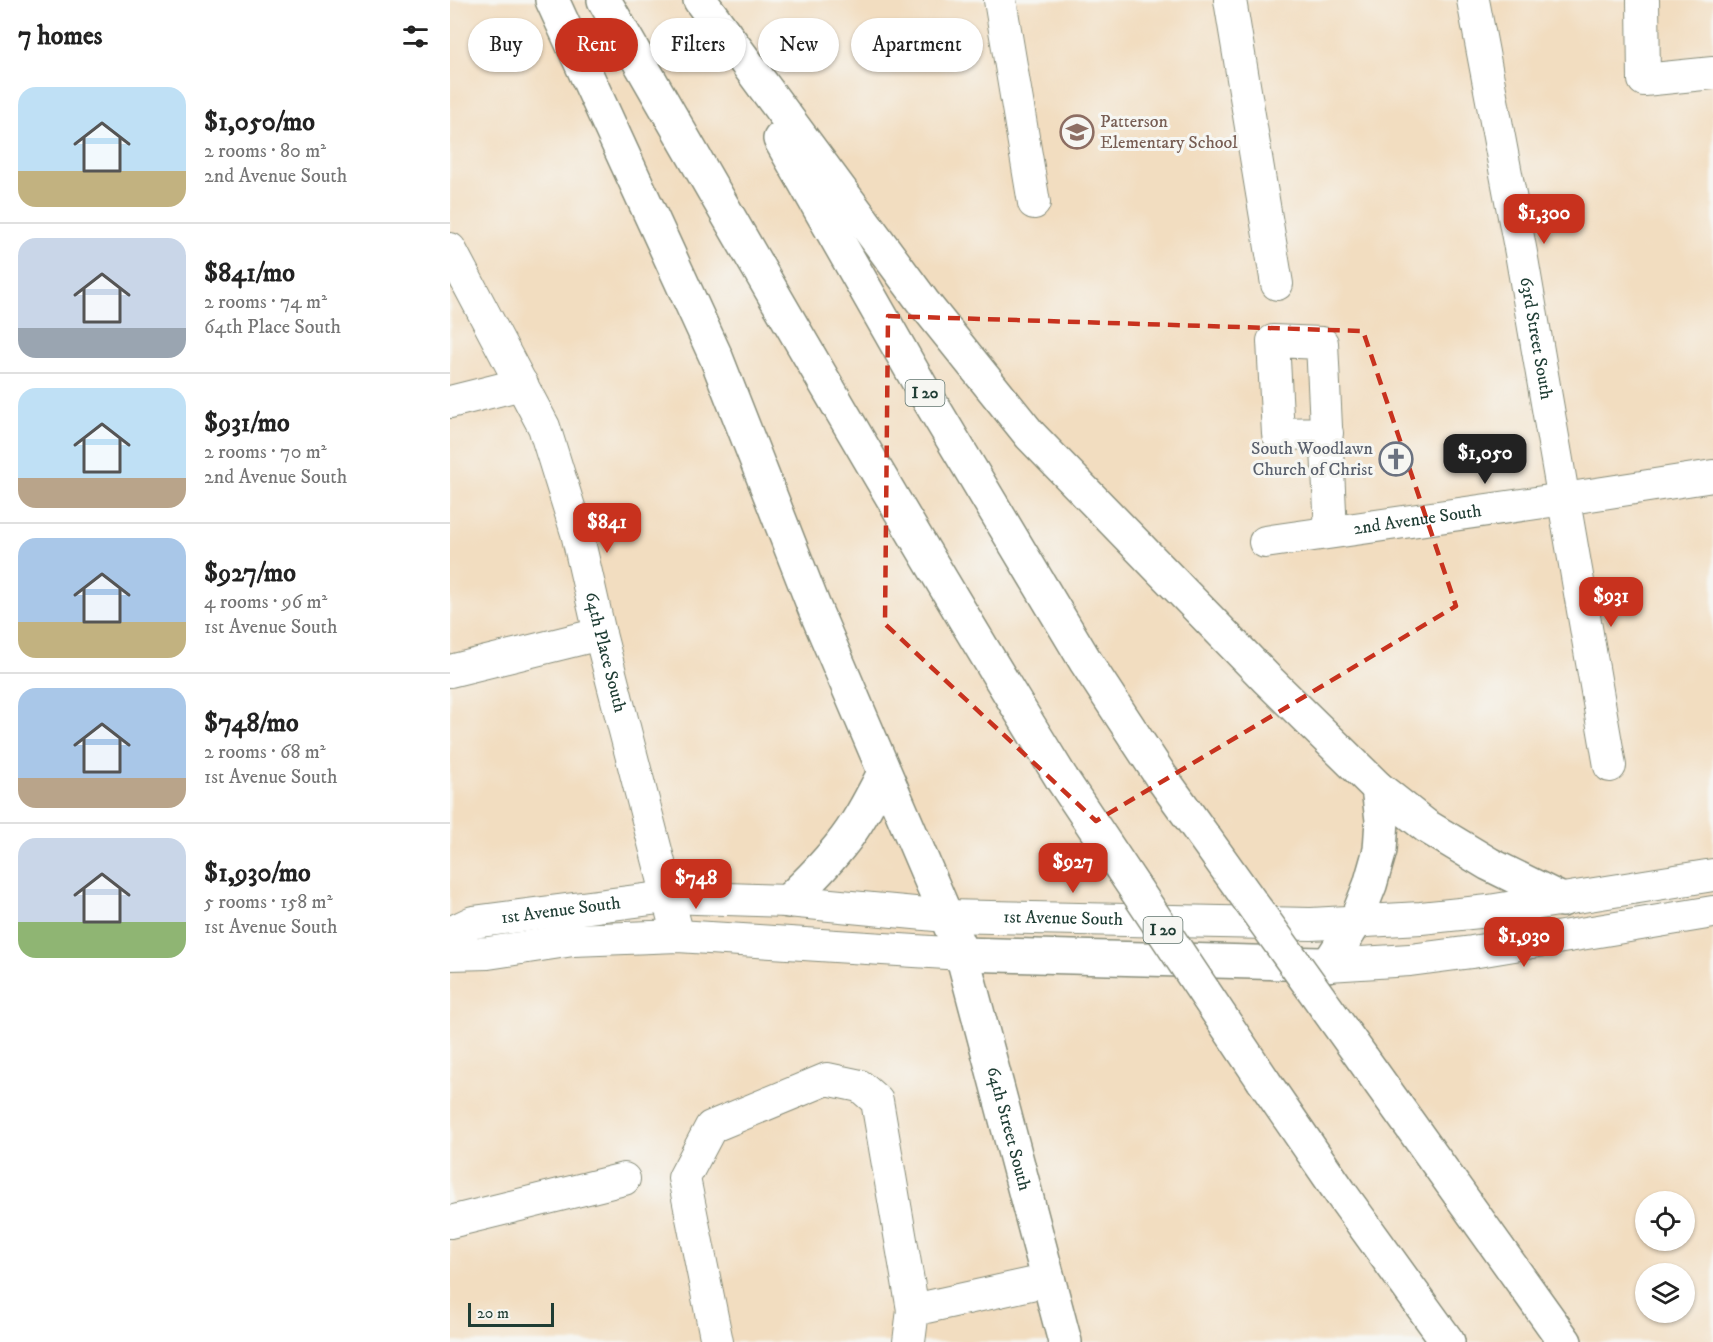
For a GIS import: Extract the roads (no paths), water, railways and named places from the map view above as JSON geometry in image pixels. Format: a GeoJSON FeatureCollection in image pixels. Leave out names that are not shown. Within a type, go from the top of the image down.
{"type":"FeatureCollection","features":[{"type":"Feature","properties":{"kind":"main road","name":"64th Street South"},"geometry":{"type":"LineString","coordinates":[[552,0],[716,357],[814,607],[962,954],[1065,1342]]}},
{"type":"Feature","properties":{"kind":"main road","name":"I 20"},"geometry":{"type":"LineString","coordinates":[[604,0],[908,524],[1062,779],[1341,1195],[1448,1342]]}},
{"type":"Feature","properties":{"kind":"main road"},"geometry":{"type":"LineString","coordinates":[[700,0],[923,302],[1030,435],[1267,679],[1378,788],[1426,826],[1489,864],[1562,900]]}},
{"type":"Feature","properties":{"kind":"main road","name":"I 20"},"geometry":{"type":"LineString","coordinates":[[700,0],[923,390],[1086,662],[1162,778],[1565,1342]]}},
{"type":"Feature","properties":{"kind":"main road"},"geometry":{"type":"LineString","coordinates":[[788,901],[817,874],[842,845],[884,773]]}},
{"type":"Feature","properties":{"kind":"main road"},"geometry":{"type":"LineString","coordinates":[[1328,965],[1355,922],[1370,885],[1380,850],[1382,820],[1378,788]]}},
{"type":"Feature","properties":{"kind":"main road","name":"1st Avenue South"},"geometry":{"type":"LineString","coordinates":[[962,954],[1328,965]]}},
{"type":"Feature","properties":{"kind":"street"},"geometry":{"type":"LineString","coordinates":[[1000,0],[1034,203]]}},
{"type":"Feature","properties":{"kind":"street"},"geometry":{"type":"LineString","coordinates":[[1230,0],[1277,284]]}},
{"type":"Feature","properties":{"kind":"street","name":"63rd Street South"},"geometry":{"type":"LineString","coordinates":[[1473,0],[1521,253],[1610,766]]}},
{"type":"Feature","properties":{"kind":"street"},"geometry":{"type":"LineString","coordinates":[[1643,0],[1644,80],[1713,73]]}},
{"type":"Feature","properties":{"kind":"street","name":"64th Place South"},"geometry":{"type":"LineString","coordinates":[[450,249],[544,427],[577,533],[600,634],[678,936]]}},
{"type":"Feature","properties":{"kind":"street"},"geometry":{"type":"LineString","coordinates":[[450,402],[522,384]]}},
{"type":"Feature","properties":{"kind":"street"},"geometry":{"type":"LineString","coordinates":[[1327,433],[1331,532]]}},
{"type":"Feature","properties":{"kind":"street","name":"2nd Avenue South"},"geometry":{"type":"LineString","coordinates":[[1264,542],[1713,476]]}},
{"type":"Feature","properties":{"kind":"street"},"geometry":{"type":"LineString","coordinates":[[450,671],[600,634]]}},
{"type":"Feature","properties":{"kind":"street","name":"1st Avenue South"},"geometry":{"type":"LineString","coordinates":[[450,933],[473,922],[667,897],[788,901],[946,916],[1311,924],[1355,922],[1455,914],[1562,900],[1713,875]]}},
{"type":"Feature","properties":{"kind":"street","name":"1st Avenue South"},"geometry":{"type":"LineString","coordinates":[[1328,965],[1410,960],[1472,952],[1713,912]]}},
{"type":"Feature","properties":{"kind":"street","name":"1st Avenue South"},"geometry":{"type":"LineString","coordinates":[[450,954],[488,954],[573,940],[678,936],[962,954]]}},
{"type":"Feature","properties":{"kind":"street"},"geometry":{"type":"LineString","coordinates":[[717,1342],[684,1178],[711,1127],[827,1078],[860,1086],[877,1101],[913,1310],[909,1342]]}},
{"type":"Feature","properties":{"kind":"street"},"geometry":{"type":"LineString","coordinates":[[450,1222],[624,1179]]}},
{"type":"Feature","properties":{"kind":"street"},"geometry":{"type":"LineString","coordinates":[[913,1310],[1049,1280]]}},
{"type":"Feature","properties":{"kind":"place","name":"Patterson Elementary School"},"geometry":{"type":"Point","coordinates":[1077,132]}},
{"type":"Feature","properties":{"kind":"place","name":"South Woodlawn Church of Christ"},"geometry":{"type":"Point","coordinates":[1396,459]}}]}
